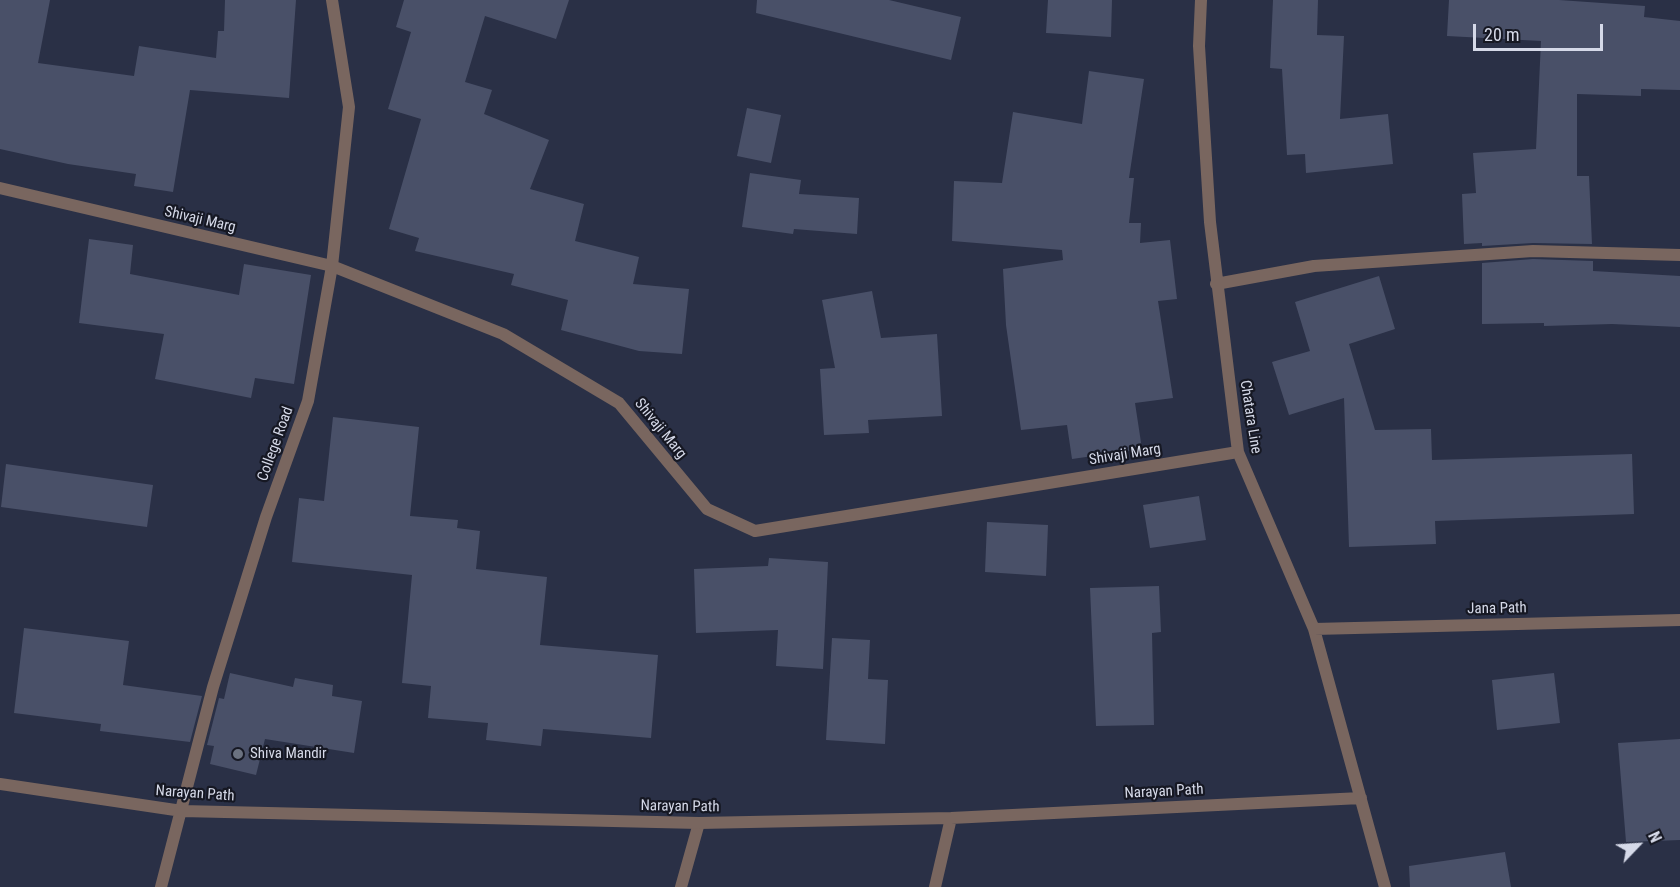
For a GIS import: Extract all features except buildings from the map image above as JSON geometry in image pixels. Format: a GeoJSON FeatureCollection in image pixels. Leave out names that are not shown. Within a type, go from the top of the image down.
{"type":"FeatureCollection","features":[{"type":"Feature","properties":{"kind":"street","name":"College Road"},"geometry":{"type":"LineString","coordinates":[[161,887],[213,687],[266,517],[308,401],[332,266],[350,107],[332,0]]}},
{"type":"Feature","properties":{"kind":"street","name":"Chatara Line"},"geometry":{"type":"LineString","coordinates":[[1201,0],[1199,46],[1216,284],[1238,452],[1314,629],[1384,887]]}},
{"type":"Feature","properties":{"kind":"street","name":"Shivaji Marg"},"geometry":{"type":"LineString","coordinates":[[0,188],[332,266],[503,334],[619,403],[707,509],[754,531],[1238,452]]}},
{"type":"Feature","properties":{"kind":"street"},"geometry":{"type":"LineString","coordinates":[[1216,284],[1314,266],[1533,251],[1680,255]]}},
{"type":"Feature","properties":{"kind":"street","name":"Jana Path"},"geometry":{"type":"LineString","coordinates":[[1314,629],[1680,620]]}},
{"type":"Feature","properties":{"kind":"street","name":"Narayan Path"},"geometry":{"type":"LineString","coordinates":[[0,784],[182,811],[699,823],[951,818],[1361,798]]}},
{"type":"Feature","properties":{"kind":"street"},"geometry":{"type":"LineString","coordinates":[[935,887],[951,818]]}},
{"type":"Feature","properties":{"kind":"street"},"geometry":{"type":"LineString","coordinates":[[681,887],[699,823]]}},
{"type":"Feature","properties":{"kind":"place","name":"Shiva Mandir"},"geometry":{"type":"Point","coordinates":[238,754]}}]}
